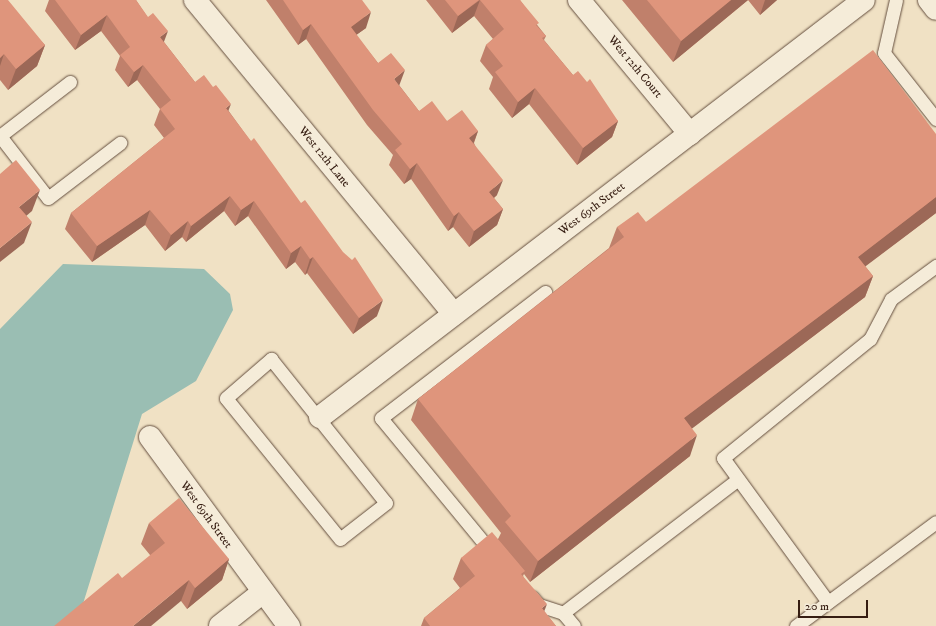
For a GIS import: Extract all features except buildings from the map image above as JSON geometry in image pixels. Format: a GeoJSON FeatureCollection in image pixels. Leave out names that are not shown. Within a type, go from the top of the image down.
{"type":"FeatureCollection","features":[{"type":"Feature","properties":{"kind":"street","name":"West 12th Lane"},"geometry":{"type":"LineString","coordinates":[[195,0],[454,314]]}},
{"type":"Feature","properties":{"kind":"street","name":"West 12th Court"},"geometry":{"type":"LineString","coordinates":[[579,0],[690,134]]}},
{"type":"Feature","properties":{"kind":"street","name":"West 69th Street"},"geometry":{"type":"LineString","coordinates":[[320,417],[864,0]]}},
{"type":"Feature","properties":{"kind":"street"},"geometry":{"type":"LineString","coordinates":[[929,0],[936,9]]}},
{"type":"Feature","properties":{"kind":"street","name":"West 69th Street"},"geometry":{"type":"LineString","coordinates":[[150,437],[262,593],[289,626]]}},
{"type":"Feature","properties":{"kind":"street"},"geometry":{"type":"LineString","coordinates":[[220,626],[262,593]]}},
{"type":"Feature","properties":{"kind":"lane"},"geometry":{"type":"LineString","coordinates":[[896,0],[884,53],[936,119]]}},
{"type":"Feature","properties":{"kind":"lane"},"geometry":{"type":"LineString","coordinates":[[70,82],[0,136],[48,198],[120,143]]}},
{"type":"Feature","properties":{"kind":"lane"},"geometry":{"type":"LineString","coordinates":[[828,602],[723,458],[870,339],[892,300],[936,266]]}},
{"type":"Feature","properties":{"kind":"lane"},"geometry":{"type":"LineString","coordinates":[[502,564],[381,418],[545,292]]}},
{"type":"Feature","properties":{"kind":"lane"},"geometry":{"type":"LineString","coordinates":[[271,359],[320,417],[386,503],[340,539],[226,398],[271,359]]}},
{"type":"Feature","properties":{"kind":"lane"},"geometry":{"type":"LineString","coordinates":[[563,613],[738,479]]}},
{"type":"Feature","properties":{"kind":"lane"},"geometry":{"type":"LineString","coordinates":[[796,626],[936,522]]}},
{"type":"Feature","properties":{"kind":"lane"},"geometry":{"type":"LineString","coordinates":[[521,585],[539,606],[563,613],[574,626]]}},
{"type":"Feature","properties":{"kind":"water"},"geometry":{"type":"Polygon","coordinates":[[[63,264],[204,269],[230,294],[233,310],[196,381],[142,414],[82,607],[60,626],[0,626],[0,329],[63,264]]]}}]}
